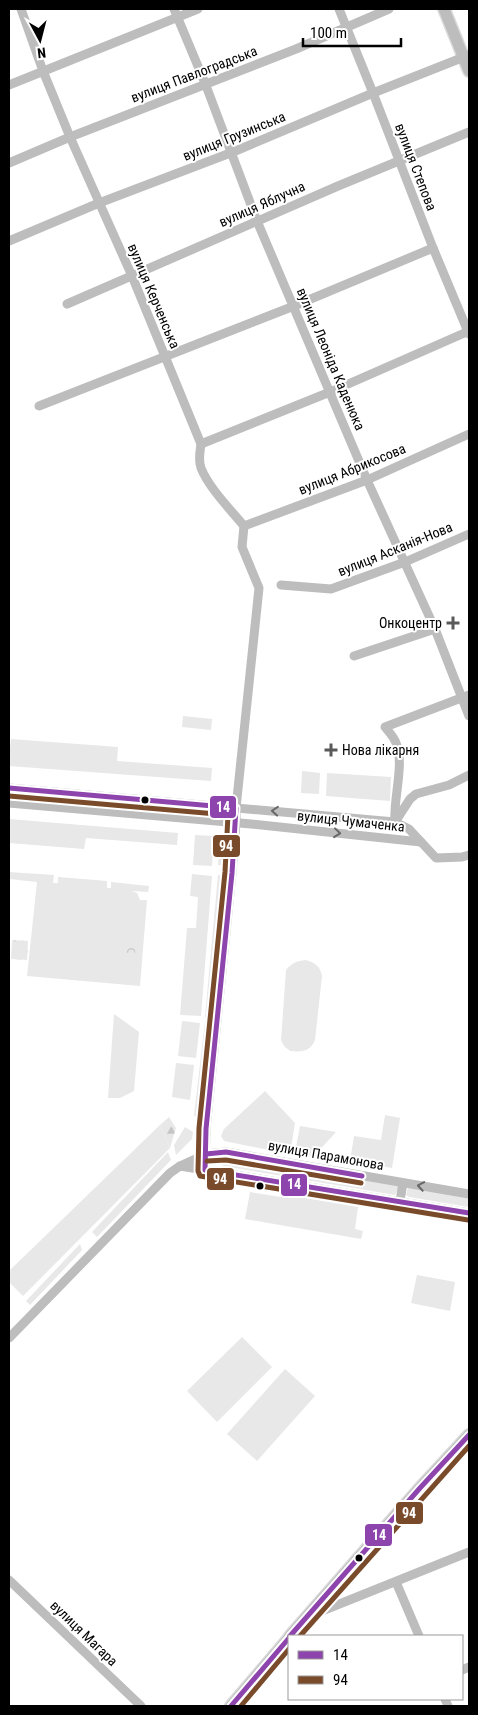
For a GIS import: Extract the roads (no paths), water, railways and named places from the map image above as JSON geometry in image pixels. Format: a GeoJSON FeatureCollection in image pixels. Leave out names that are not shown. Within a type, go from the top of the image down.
{"type":"FeatureCollection","features":[{"type":"Feature","properties":{"kind":"main road"},"geometry":{"type":"LineString","coordinates":[[444,9],[466,56],[469,71]]}},
{"type":"Feature","properties":{"kind":"main road"},"geometry":{"type":"LineString","coordinates":[[292,1635],[420,1488],[468,1441]]}},
{"type":"Feature","properties":{"kind":"main road"},"geometry":{"type":"LineString","coordinates":[[231,1706],[288,1639]]}},
{"type":"Feature","properties":{"kind":"street","name":"вулиця Керченська"},"geometry":{"type":"LineString","coordinates":[[21,9],[43,71],[70,137],[132,276],[201,444],[200,462],[202,469],[214,489],[244,526]]}},
{"type":"Feature","properties":{"kind":"street"},"geometry":{"type":"LineString","coordinates":[[9,86],[176,13],[198,9]]}},
{"type":"Feature","properties":{"kind":"street","name":"вулиця Степова"},"geometry":{"type":"LineString","coordinates":[[339,9],[433,248],[469,332]]}},
{"type":"Feature","properties":{"kind":"street","name":"вулиця Павлоградська"},"geometry":{"type":"LineString","coordinates":[[9,163],[205,83],[296,49],[389,9]]}},
{"type":"Feature","properties":{"kind":"street","name":"вулиця Леоніда Каденюка"},"geometry":{"type":"LineString","coordinates":[[176,13],[232,152],[257,221],[367,480],[466,696],[469,716]]}},
{"type":"Feature","properties":{"kind":"street","name":"вулиця Грузинська"},"geometry":{"type":"LineString","coordinates":[[9,240],[232,152],[373,92],[466,56]]}},
{"type":"Feature","properties":{"kind":"street","name":"вулиця Яблучна"},"geometry":{"type":"LineString","coordinates":[[67,304],[257,221],[469,132]]}},
{"type":"Feature","properties":{"kind":"street"},"geometry":{"type":"LineString","coordinates":[[40,406],[294,306],[433,248]]}},
{"type":"Feature","properties":{"kind":"street"},"geometry":{"type":"LineString","coordinates":[[201,444],[330,392],[469,332]]}},
{"type":"Feature","properties":{"kind":"street","name":"вулиця Абрикосова"},"geometry":{"type":"LineString","coordinates":[[244,526],[367,480],[469,434]]}},
{"type":"Feature","properties":{"kind":"street"},"geometry":{"type":"LineString","coordinates":[[205,1170],[206,1129],[259,588],[242,547],[244,526]]}},
{"type":"Feature","properties":{"kind":"street","name":"вулиця Асканія-Нова"},"geometry":{"type":"LineString","coordinates":[[281,585],[331,589],[405,562],[469,534]]}},
{"type":"Feature","properties":{"kind":"street"},"geometry":{"type":"LineString","coordinates":[[354,656],[435,629]]}},
{"type":"Feature","properties":{"kind":"street"},"geometry":{"type":"LineString","coordinates":[[395,822],[394,808],[399,774],[398,754],[397,745],[385,727],[466,696]]}},
{"type":"Feature","properties":{"kind":"street"},"geometry":{"type":"LineString","coordinates":[[395,822],[410,799],[416,794],[449,785],[469,775]]}},
{"type":"Feature","properties":{"kind":"street","name":"вулиця Чумаченка"},"geometry":{"type":"LineString","coordinates":[[9,788],[395,822],[409,829],[421,842]]}},
{"type":"Feature","properties":{"kind":"street","name":"вулиця Чумаченка"},"geometry":{"type":"LineString","coordinates":[[9,803],[421,842]]}},
{"type":"Feature","properties":{"kind":"street"},"geometry":{"type":"LineString","coordinates":[[421,842],[436,858],[462,857],[469,854]]}},
{"type":"Feature","properties":{"kind":"street","name":"вулиця Парамонова"},"geometry":{"type":"LineString","coordinates":[[9,1338],[170,1173],[180,1166],[206,1154],[226,1152],[469,1194]]}},
{"type":"Feature","properties":{"kind":"street"},"geometry":{"type":"LineString","coordinates":[[180,1166],[469,1213]]}},
{"type":"Feature","properties":{"kind":"street"},"geometry":{"type":"LineString","coordinates":[[400,1202],[402,1183]]}},
{"type":"Feature","properties":{"kind":"street"},"geometry":{"type":"LineString","coordinates":[[306,1618],[469,1552]]}},
{"type":"Feature","properties":{"kind":"street","name":"вулиця Магара"},"geometry":{"type":"LineString","coordinates":[[9,1580],[141,1706]]}},
{"type":"Feature","properties":{"kind":"street"},"geometry":{"type":"LineString","coordinates":[[396,1582],[419,1635]]}},
{"type":"Feature","properties":{"kind":"place","name":"Онкоцентр"},"geometry":{"type":"Point","coordinates":[453,623]}},
{"type":"Feature","properties":{"kind":"place","name":"Нова лікарня"},"geometry":{"type":"Point","coordinates":[331,750]}}]}
